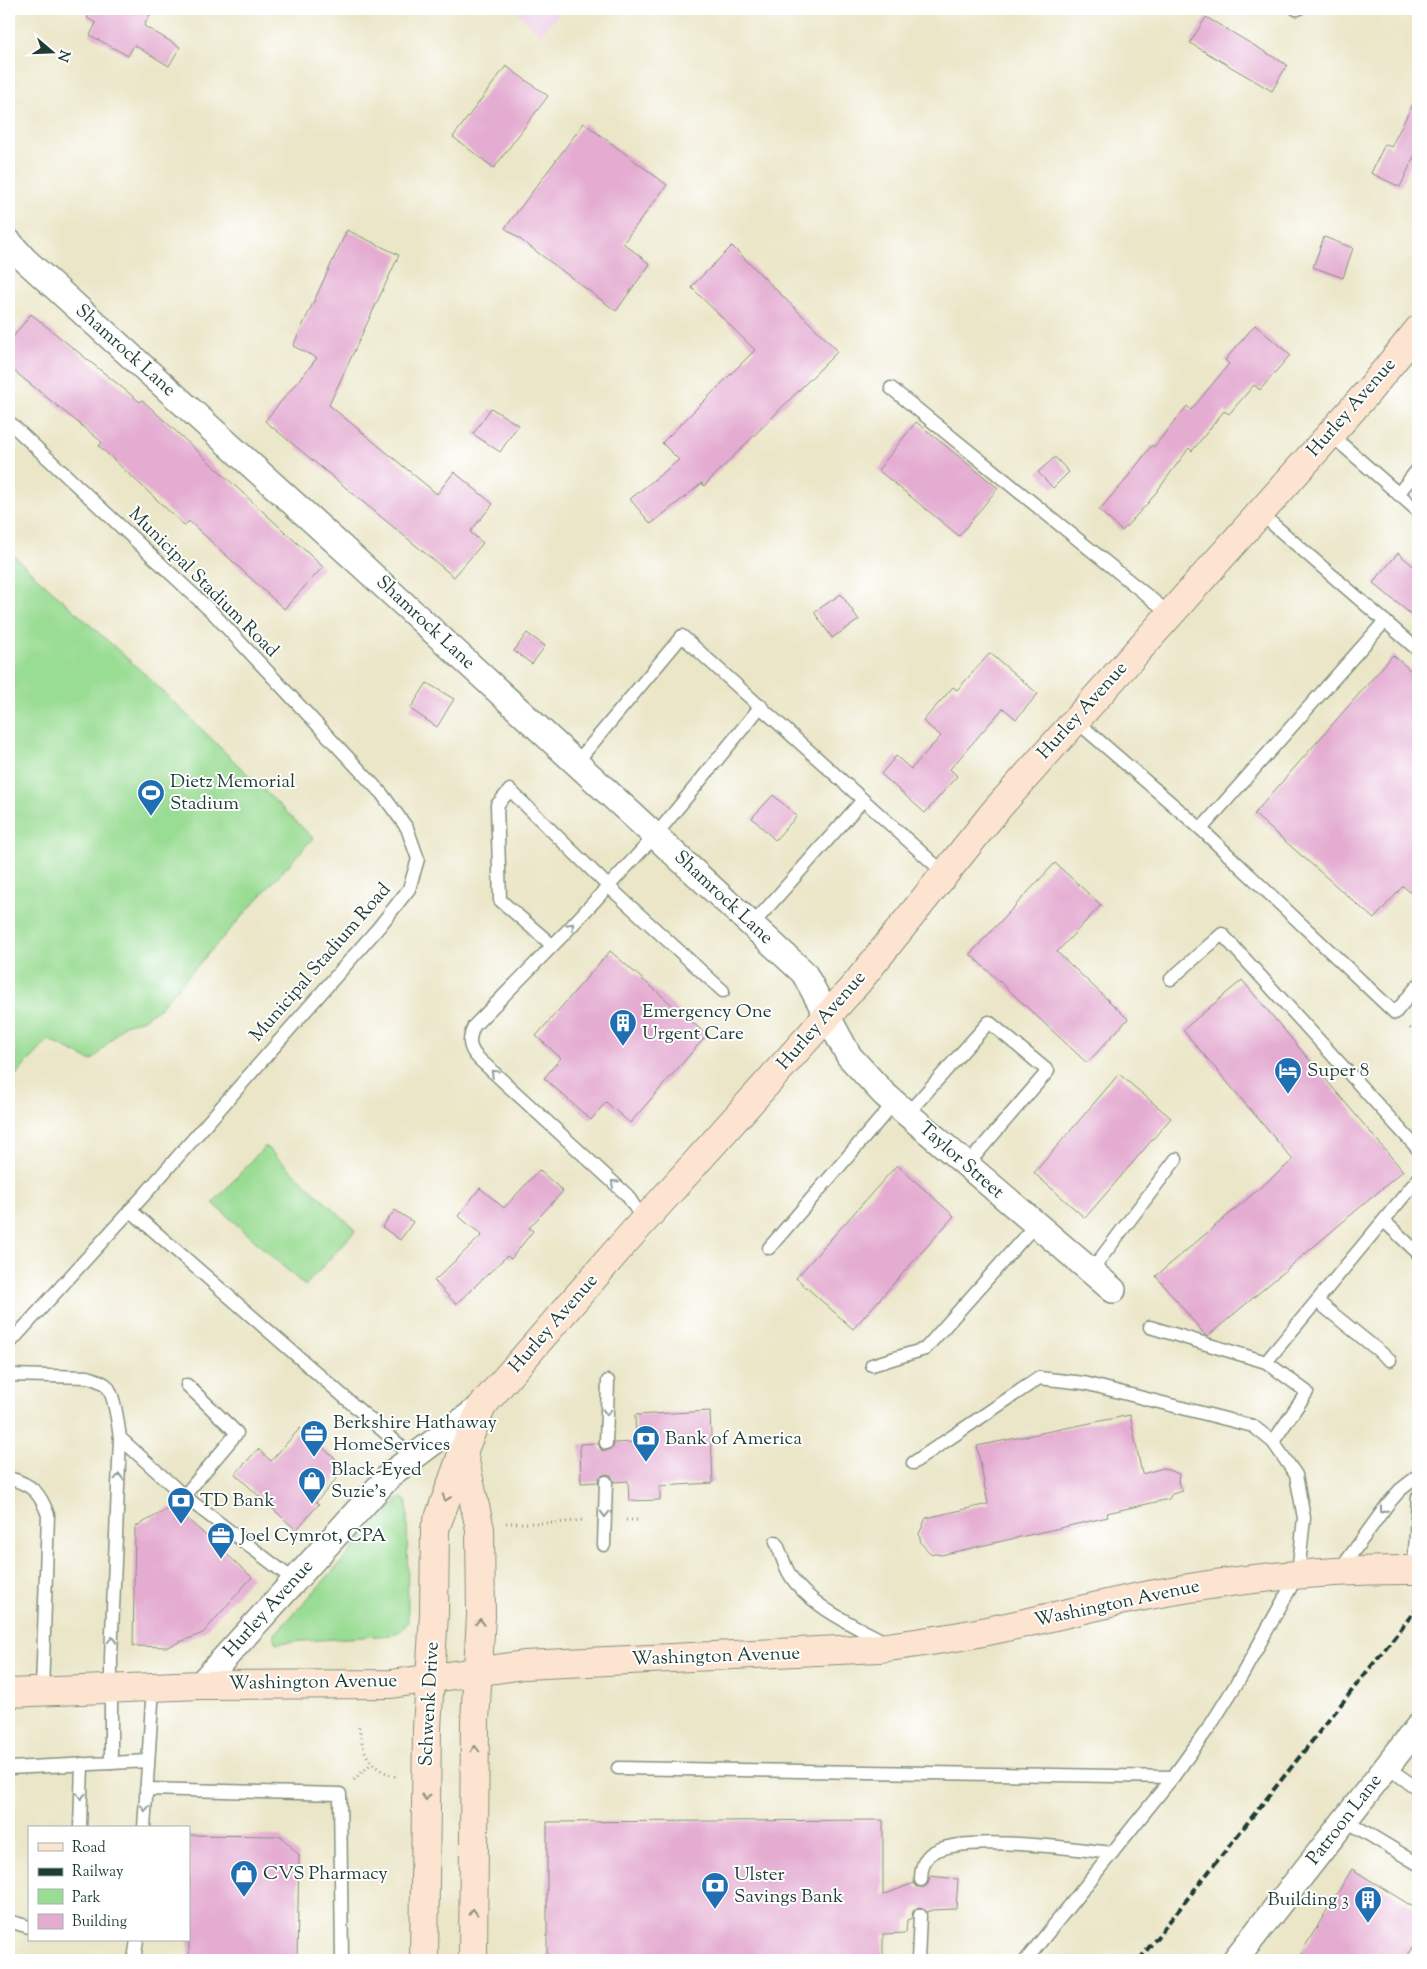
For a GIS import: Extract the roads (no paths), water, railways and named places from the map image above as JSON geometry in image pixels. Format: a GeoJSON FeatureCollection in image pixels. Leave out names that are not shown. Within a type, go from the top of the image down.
{"type":"FeatureCollection","features":[{"type":"Feature","properties":{"kind":"street","name":"Shamrock Lane"},"geometry":{"type":"LineString","coordinates":[[9,242],[24,259],[357,560],[804,973],[827,1016]]}},
{"type":"Feature","properties":{"kind":"street","name":"Hurley Avenue"},"geometry":{"type":"LineString","coordinates":[[200,1685],[392,1473],[482,1406],[856,984],[996,810],[1330,434],[1418,330]]}},
{"type":"Feature","properties":{"kind":"street","name":"Taylor Street"},"geometry":{"type":"LineString","coordinates":[[827,1016],[849,1056],[900,1108],[1113,1290]]}},
{"type":"Feature","properties":{"kind":"street","name":"Schwenk Drive"},"geometry":{"type":"LineString","coordinates":[[424,1960],[427,1728],[434,1614],[434,1529],[482,1406]]}},
{"type":"Feature","properties":{"kind":"street"},"geometry":{"type":"LineString","coordinates":[[463,1452],[480,1529],[479,1671],[475,1721],[473,1960]]}},
{"type":"Feature","properties":{"kind":"street","name":"Washington Avenue"},"geometry":{"type":"LineString","coordinates":[[9,1693],[42,1690],[200,1685],[391,1684],[524,1664],[822,1652],[894,1646],[993,1630],[1154,1594],[1217,1584],[1298,1574],[1416,1570]]}},
{"type":"Feature","properties":{"kind":"street","name":"Patroon Lane"},"geometry":{"type":"LineString","coordinates":[[1235,1960],[1418,1727]]}},
{"type":"Feature","properties":{"kind":"lane"},"geometry":{"type":"LineString","coordinates":[[891,388],[1170,614]]}},
{"type":"Feature","properties":{"kind":"lane","name":"Municipal Stadium Road"},"geometry":{"type":"LineString","coordinates":[[9,422],[213,613],[382,794],[407,828],[418,859],[409,889],[379,927],[130,1210],[9,1344]]}},
{"type":"Feature","properties":{"kind":"lane"},"geometry":{"type":"LineString","coordinates":[[1330,434],[1418,511]]}},
{"type":"Feature","properties":{"kind":"lane"},"geometry":{"type":"LineString","coordinates":[[1398,494],[1418,469]]}},
{"type":"Feature","properties":{"kind":"lane"},"geometry":{"type":"LineString","coordinates":[[1260,513],[1418,650]]}},
{"type":"Feature","properties":{"kind":"lane"},"geometry":{"type":"LineString","coordinates":[[1201,829],[1385,621]]}},
{"type":"Feature","properties":{"kind":"lane"},"geometry":{"type":"LineString","coordinates":[[576,763],[682,636],[944,873]]}},
{"type":"Feature","properties":{"kind":"lane"},"geometry":{"type":"LineString","coordinates":[[644,1221],[627,1195],[471,1050],[469,1038],[474,1026],[655,836],[761,706]]}},
{"type":"Feature","properties":{"kind":"lane"},"geometry":{"type":"LineString","coordinates":[[1075,720],[1201,829],[1395,1012],[1418,985]]}},
{"type":"Feature","properties":{"kind":"lane"},"geometry":{"type":"LineString","coordinates":[[552,945],[500,900],[497,805],[510,790],[608,886],[723,991]]}},
{"type":"Feature","properties":{"kind":"lane"},"geometry":{"type":"LineString","coordinates":[[752,925],[863,800]]}},
{"type":"Feature","properties":{"kind":"lane"},"geometry":{"type":"LineString","coordinates":[[1171,979],[1222,934],[1418,1149]]}},
{"type":"Feature","properties":{"kind":"lane"},"geometry":{"type":"LineString","coordinates":[[769,1248],[900,1108],[989,1022],[1048,1071],[966,1165]]}},
{"type":"Feature","properties":{"kind":"lane"},"geometry":{"type":"LineString","coordinates":[[1091,1272],[1176,1159]]}},
{"type":"Feature","properties":{"kind":"lane"},"geometry":{"type":"LineString","coordinates":[[1266,1362],[1418,1179]]}},
{"type":"Feature","properties":{"kind":"lane"},"geometry":{"type":"LineString","coordinates":[[130,1210],[413,1458]]}},
{"type":"Feature","properties":{"kind":"lane"},"geometry":{"type":"LineString","coordinates":[[1384,1221],[1418,1253]]}},
{"type":"Feature","properties":{"kind":"lane"},"geometry":{"type":"LineString","coordinates":[[872,1365],[925,1349],[1036,1224]]}},
{"type":"Feature","properties":{"kind":"lane"},"geometry":{"type":"LineString","coordinates":[[1317,1301],[1390,1360]]}},
{"type":"Feature","properties":{"kind":"lane"},"geometry":{"type":"LineString","coordinates":[[1150,1327],[1266,1362],[1307,1392],[1273,1442]]}},
{"type":"Feature","properties":{"kind":"lane"},"geometry":{"type":"LineString","coordinates":[[9,1375],[88,1377],[98,1380],[107,1386],[114,1403],[120,1438],[111,1688],[111,1763]]}},
{"type":"Feature","properties":{"kind":"lane"},"geometry":{"type":"LineString","coordinates":[[913,1463],[1039,1378],[1084,1383],[1253,1426],[1273,1442],[1296,1475],[1304,1518],[1298,1574],[1242,1675],[1210,1726],[1173,1777],[1026,1960]]}},
{"type":"Feature","properties":{"kind":"lane"},"geometry":{"type":"LineString","coordinates":[[606,1443],[608,1381]]}},
{"type":"Feature","properties":{"kind":"lane"},"geometry":{"type":"LineString","coordinates":[[184,1496],[237,1433],[187,1386]]}},
{"type":"Feature","properties":{"kind":"lane"},"geometry":{"type":"LineString","coordinates":[[120,1438],[184,1496],[295,1581]]}},
{"type":"Feature","properties":{"kind":"lane"},"geometry":{"type":"LineString","coordinates":[[1339,1572],[1387,1505],[1400,1490],[1418,1476]]}},
{"type":"Feature","properties":{"kind":"lane"},"geometry":{"type":"LineString","coordinates":[[9,1478],[34,1488],[43,1501],[48,1515],[42,1690]]}},
{"type":"Feature","properties":{"kind":"lane"},"geometry":{"type":"LineString","coordinates":[[604,1546],[606,1482]]}},
{"type":"Feature","properties":{"kind":"lane"},"geometry":{"type":"LineString","coordinates":[[1416,1570],[1418,1497]]}},
{"type":"Feature","properties":{"kind":"lane"},"geometry":{"type":"LineString","coordinates":[[776,1542],[790,1575],[807,1594],[832,1613],[894,1646]]}},
{"type":"Feature","properties":{"kind":"lane"},"geometry":{"type":"LineString","coordinates":[[144,1826],[153,1687]]}},
{"type":"Feature","properties":{"kind":"lane"},"geometry":{"type":"LineString","coordinates":[[9,1768],[148,1762]]}},
{"type":"Feature","properties":{"kind":"lane"},"geometry":{"type":"LineString","coordinates":[[80,1826],[82,1764]]}},
{"type":"Feature","properties":{"kind":"lane"},"geometry":{"type":"LineString","coordinates":[[1387,1767],[1418,1789]]}},
{"type":"Feature","properties":{"kind":"lane"},"geometry":{"type":"LineString","coordinates":[[618,1768],[1173,1777]]}},
{"type":"Feature","properties":{"kind":"lane"},"geometry":{"type":"LineString","coordinates":[[146,1789],[340,1794],[342,1960]]}},
{"type":"Feature","properties":{"kind":"lane"},"geometry":{"type":"LineString","coordinates":[[1345,1820],[1418,1864]]}},
{"type":"Feature","properties":{"kind":"lane"},"geometry":{"type":"LineString","coordinates":[[921,1880],[922,1867],[931,1853],[949,1846],[974,1844],[1040,1846],[1112,1853]]}},
{"type":"Feature","properties":{"kind":"lane"},"geometry":{"type":"LineString","coordinates":[[918,1960],[920,1915]]}},
{"type":"Feature","properties":{"kind":"lane"},"geometry":{"type":"LineString","coordinates":[[9,1921],[28,1927]]}},
{"type":"Feature","properties":{"kind":"lane"},"geometry":{"type":"LineString","coordinates":[[134,1960],[137,1942]]}},
{"type":"Feature","properties":{"kind":"railway"},"geometry":{"type":"LineString","coordinates":[[1139,1960],[1418,1607]]}},
{"type":"Feature","properties":{"kind":"place","name":"Dietz Memorial Stadium"},"geometry":{"type":"Point","coordinates":[151,817]}},
{"type":"Feature","properties":{"kind":"place","name":"Emergency One Urgent Care"},"geometry":{"type":"Point","coordinates":[623,1047]}},
{"type":"Feature","properties":{"kind":"place","name":"Super 8"},"geometry":{"type":"Point","coordinates":[1288,1095]}},
{"type":"Feature","properties":{"kind":"place","name":"Berkshire Hathaway HomeServices"},"geometry":{"type":"Point","coordinates":[314,1458]}},
{"type":"Feature","properties":{"kind":"place","name":"Bank of America"},"geometry":{"type":"Point","coordinates":[646,1463]}},
{"type":"Feature","properties":{"kind":"place","name":"Black-Eyed Suzie's"},"geometry":{"type":"Point","coordinates":[312,1505]}},
{"type":"Feature","properties":{"kind":"place","name":"TD Bank"},"geometry":{"type":"Point","coordinates":[181,1525]}},
{"type":"Feature","properties":{"kind":"place","name":"Joel Cymrot, CPA"},"geometry":{"type":"Point","coordinates":[221,1560]}},
{"type":"Feature","properties":{"kind":"place","name":"CVS Pharmacy"},"geometry":{"type":"Point","coordinates":[244,1898]}},
{"type":"Feature","properties":{"kind":"place","name":"Ulster Savings Bank"},"geometry":{"type":"Point","coordinates":[715,1910]}},
{"type":"Feature","properties":{"kind":"place","name":"Building 3"},"geometry":{"type":"Point","coordinates":[1368,1924]}}]}
